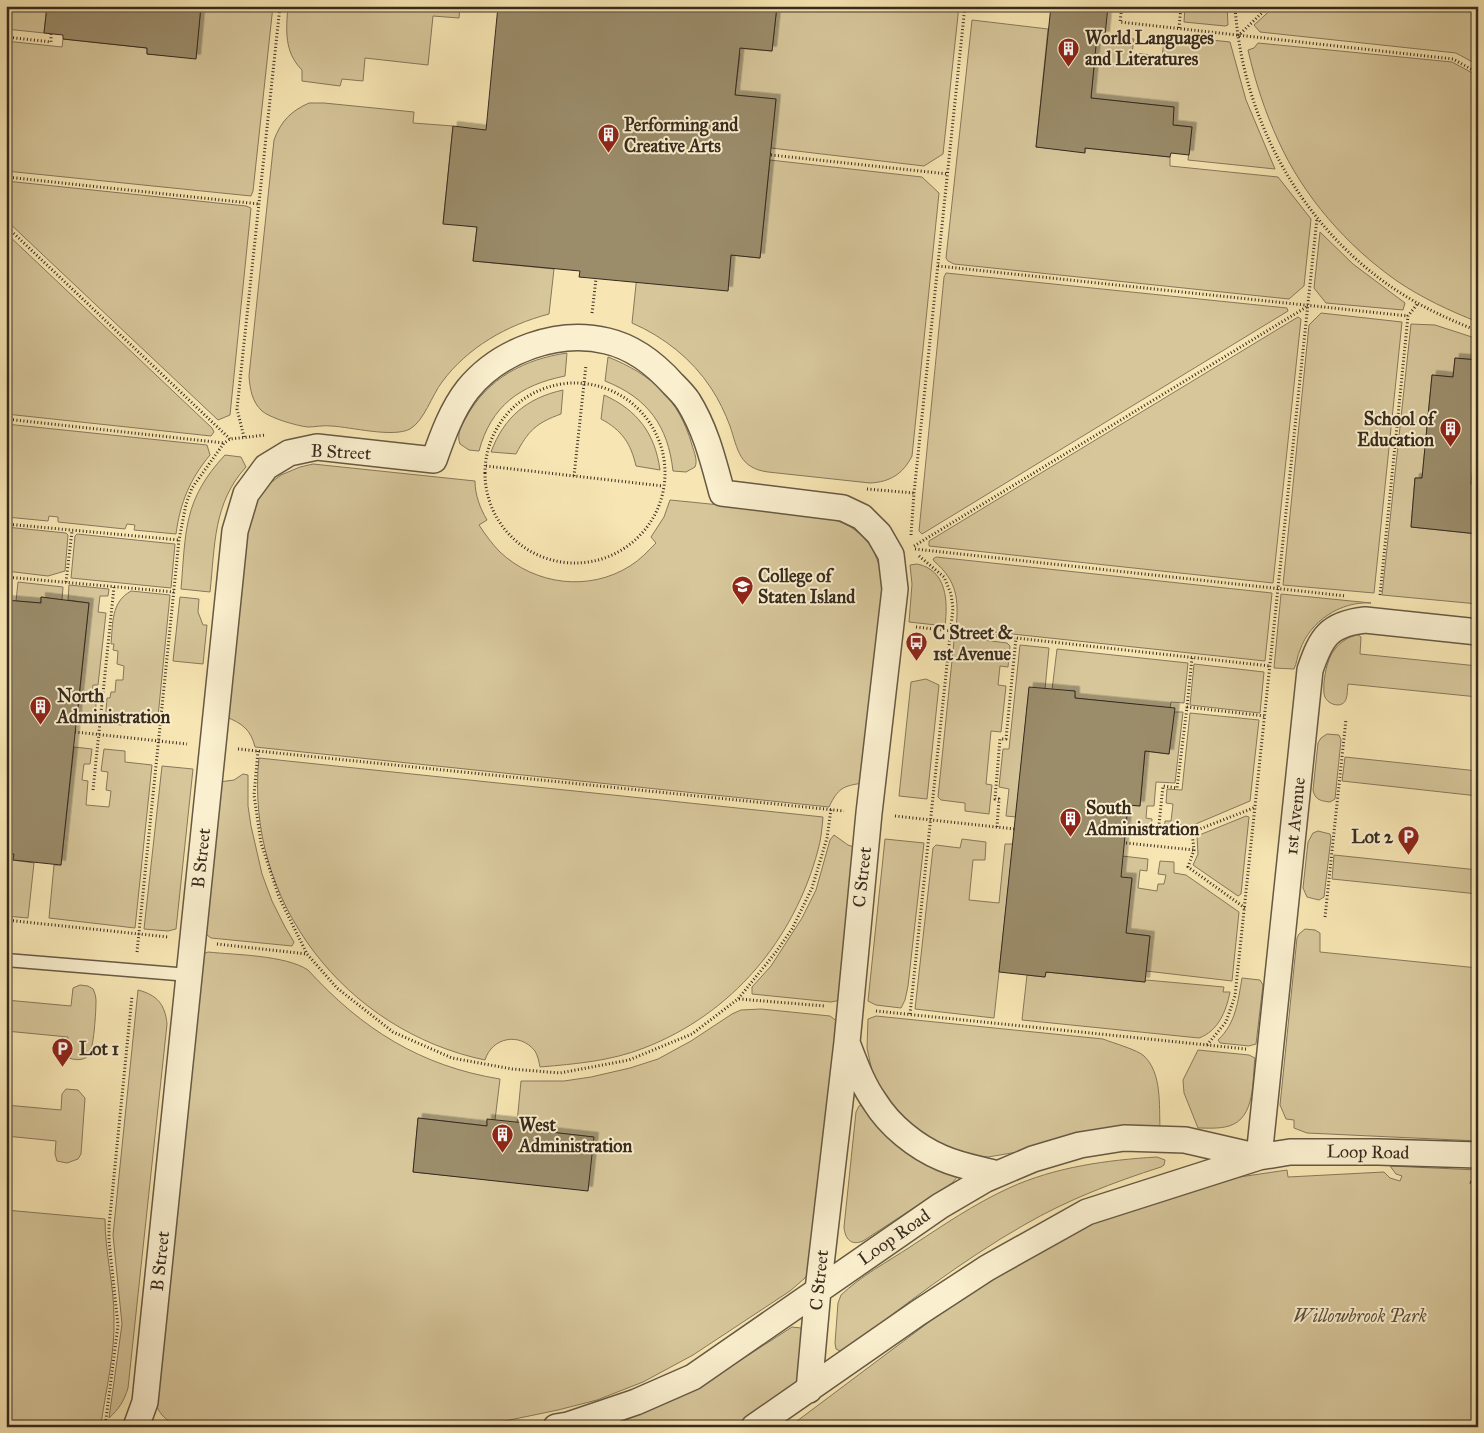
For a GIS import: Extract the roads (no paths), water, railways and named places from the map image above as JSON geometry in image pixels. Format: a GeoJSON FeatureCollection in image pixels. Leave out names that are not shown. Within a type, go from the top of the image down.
{"type":"FeatureCollection","features":[{"type":"Feature","properties":{"kind":"street","name":"C Street"},"geometry":{"type":"LineString","coordinates":[[434,460],[447,426],[468,390],[494,364],[521,349],[552,341],[577,338],[608,341],[632,351],[660,368],[687,400],[707,438],[722,492],[843,508],[862,518],[879,534],[891,555],[895,589],[869,813],[809,1390]]}},
{"type":"Feature","properties":{"kind":"street","name":"B Street"},"geometry":{"type":"LineString","coordinates":[[136,1427],[145,1402],[235,531],[246,494],[266,467],[289,453],[317,447],[434,460]]}},
{"type":"Feature","properties":{"kind":"street","name":"1st Avenue"},"geometry":{"type":"LineString","coordinates":[[1259,1157],[1310,670],[1322,641],[1334,628],[1351,622],[1365,620],[1478,632]]}},
{"type":"Feature","properties":{"kind":"street"},"geometry":{"type":"LineString","coordinates":[[846,1042],[862,1080],[875,1103],[895,1126],[920,1148],[943,1159],[998,1174]]}},
{"type":"Feature","properties":{"kind":"street","name":"Loop Road"},"geometry":{"type":"LineString","coordinates":[[556,1427],[568,1425],[636,1402],[692,1376],[940,1206],[998,1174],[1032,1159],[1080,1145],[1124,1138],[1185,1140],[1259,1157]]}},
{"type":"Feature","properties":{"kind":"street","name":"Loop Road"},"geometry":{"type":"LineString","coordinates":[[754,1427],[918,1313],[988,1268],[1087,1212],[1259,1157],[1290,1152],[1331,1151],[1478,1155]]}},
{"type":"Feature","properties":{"kind":"lane"},"geometry":{"type":"LineString","coordinates":[[6,960],[189,975]]}},
{"type":"Feature","properties":{"kind":"place","name":"World Languages and Literatures"},"geometry":{"type":"Point","coordinates":[1069,67]}},
{"type":"Feature","properties":{"kind":"place","name":"Performing and Creative Arts"},"geometry":{"type":"Point","coordinates":[608,154]}},
{"type":"Feature","properties":{"kind":"place","name":"School of Education"},"geometry":{"type":"Point","coordinates":[1450,448]}},
{"type":"Feature","properties":{"kind":"place","name":"College of Staten Island"},"geometry":{"type":"Point","coordinates":[742,605]}},
{"type":"Feature","properties":{"kind":"place","name":"C Street & 1st Avenue"},"geometry":{"type":"Point","coordinates":[917,662]}},
{"type":"Feature","properties":{"kind":"place","name":"North Administration"},"geometry":{"type":"Point","coordinates":[41,725]}},
{"type":"Feature","properties":{"kind":"place","name":"South Administration"},"geometry":{"type":"Point","coordinates":[1070,837]}},
{"type":"Feature","properties":{"kind":"place","name":"Lot 2"},"geometry":{"type":"Point","coordinates":[1409,856]}},
{"type":"Feature","properties":{"kind":"place","name":"Lot 1"},"geometry":{"type":"Point","coordinates":[63,1068]}},
{"type":"Feature","properties":{"kind":"place","name":"West Administration"},"geometry":{"type":"Point","coordinates":[503,1154]}},
{"type":"Feature","properties":{"kind":"park label","name":"Willowbrook Park"},"geometry":{"type":"Point","coordinates":[1360,1316]}}]}
